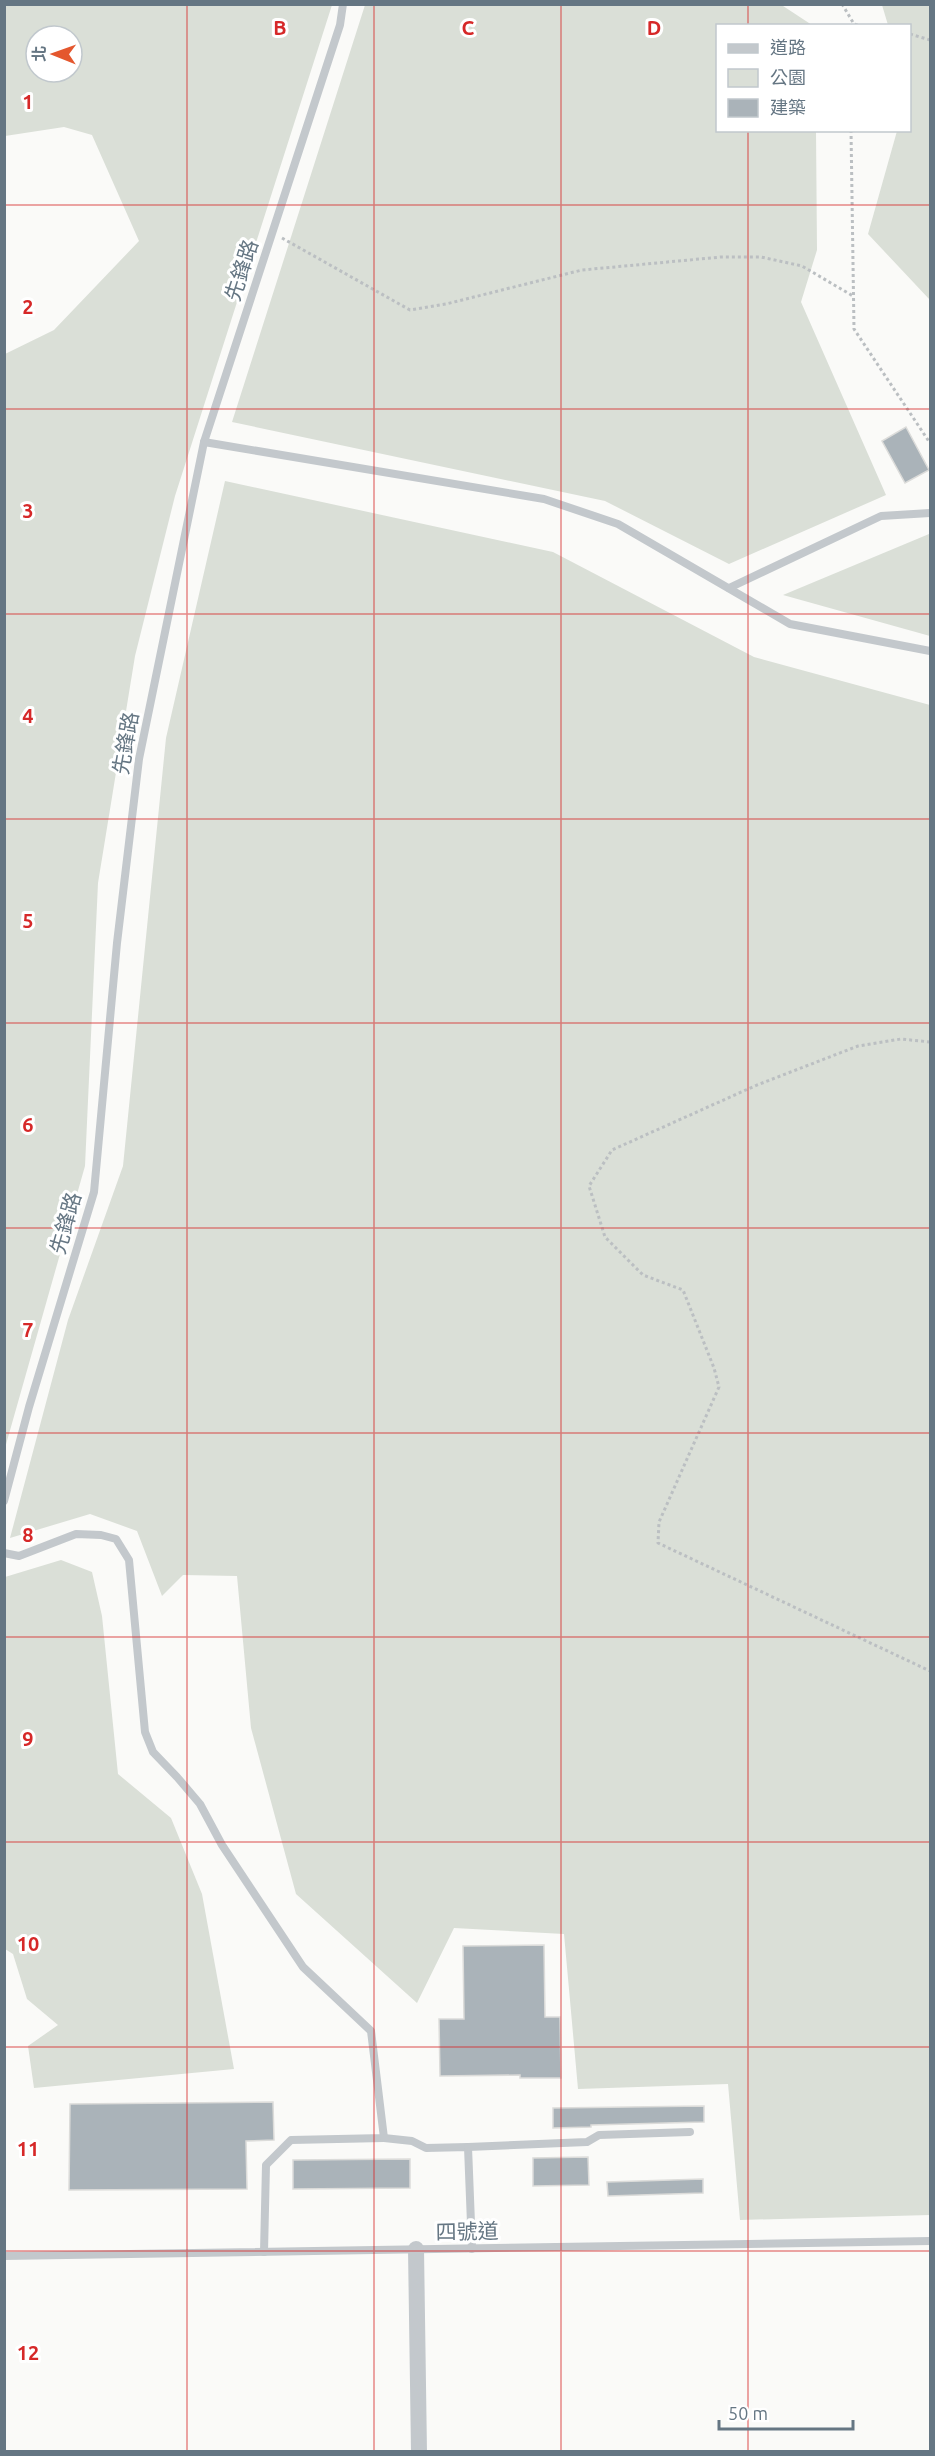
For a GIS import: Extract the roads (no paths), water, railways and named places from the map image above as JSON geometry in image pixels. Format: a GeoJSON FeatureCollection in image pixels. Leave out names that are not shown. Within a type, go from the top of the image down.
{"type":"FeatureCollection","features":[{"type":"Feature","properties":{"kind":"street"},"geometry":{"type":"LineString","coordinates":[[416,2249],[419,2451]]}},
{"type":"Feature","properties":{"kind":"lane","name":"先鋒路"},"geometry":{"type":"LineString","coordinates":[[4,1501],[29,1407],[94,1192],[117,943],[139,759],[204,442],[340,25],[343,4]]}},
{"type":"Feature","properties":{"kind":"lane"},"geometry":{"type":"LineString","coordinates":[[204,442],[544,499],[618,524],[790,624],[930,651]]}},
{"type":"Feature","properties":{"kind":"lane"},"geometry":{"type":"LineString","coordinates":[[729,588],[881,516],[930,513]]}},
{"type":"Feature","properties":{"kind":"lane"},"geometry":{"type":"LineString","coordinates":[[4,1553],[19,1556],[76,1534],[101,1535],[116,1539],[129,1560],[145,1732],[153,1752],[200,1804],[222,1845],[303,1967],[371,2031],[384,2138]]}},
{"type":"Feature","properties":{"kind":"lane"},"geometry":{"type":"LineString","coordinates":[[264,2252],[266,2165],[291,2140],[384,2138],[412,2140],[426,2148],[587,2142],[599,2135],[690,2132]]}},
{"type":"Feature","properties":{"kind":"lane"},"geometry":{"type":"LineString","coordinates":[[468,2147],[472,2248]]}},
{"type":"Feature","properties":{"kind":"lane","name":"四號道"},"geometry":{"type":"LineString","coordinates":[[4,2256],[930,2241]]}}]}
